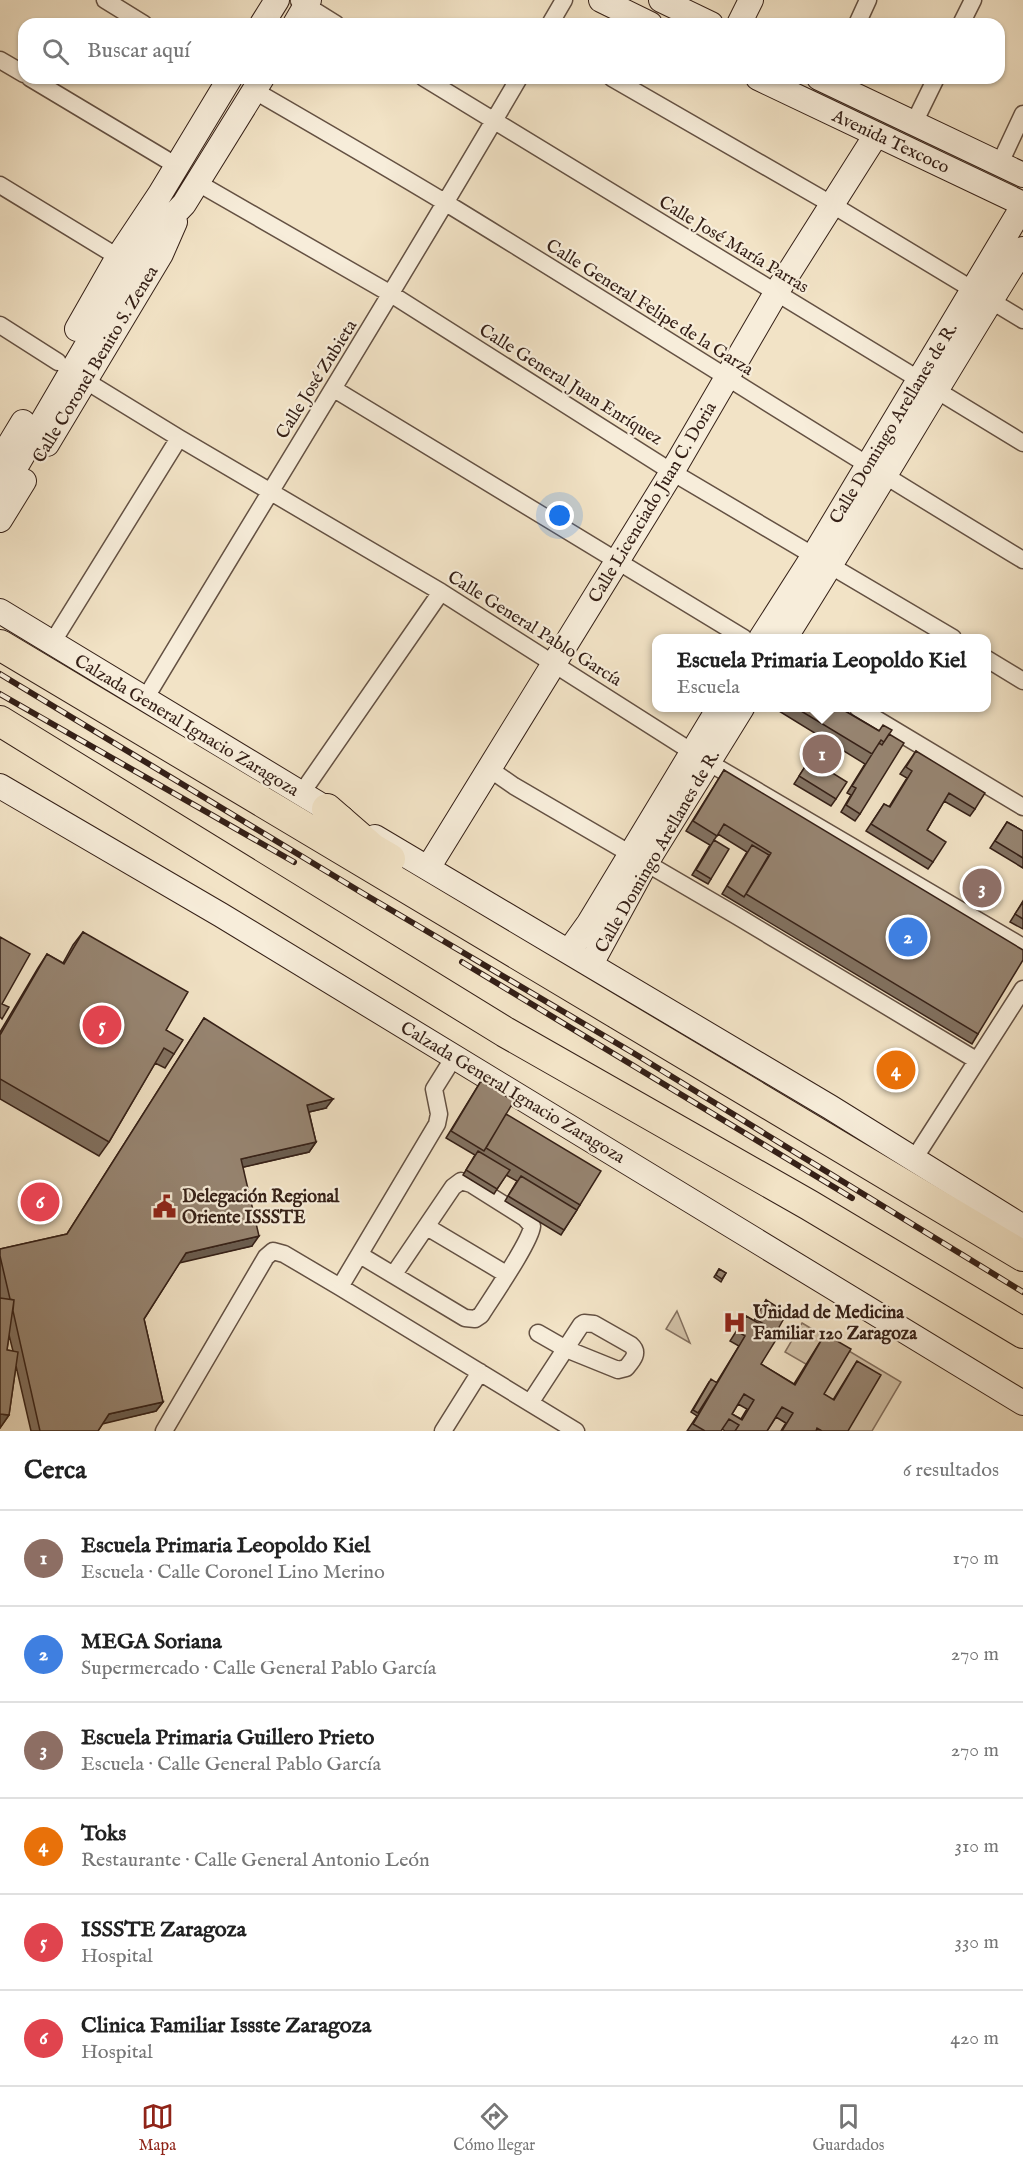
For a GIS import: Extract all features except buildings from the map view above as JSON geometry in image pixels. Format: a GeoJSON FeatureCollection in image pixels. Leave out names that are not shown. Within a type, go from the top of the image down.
{"type":"FeatureCollection","features":[{"type":"Feature","properties":{"kind":"highway","name":"Calzada General Ignacio Zaragoza"},"geometry":{"type":"LineString","coordinates":[[0,645],[1023,1256]]}},
{"type":"Feature","properties":{"kind":"highway"},"geometry":{"type":"LineString","coordinates":[[0,721],[505,1032],[809,1205],[1023,1333]]}},
{"type":"Feature","properties":{"kind":"highway"},"geometry":{"type":"LineString","coordinates":[[0,739],[63,759]]}},
{"type":"Feature","properties":{"kind":"highway"},"geometry":{"type":"LineString","coordinates":[[327,809],[374,849],[426,881],[512,952]]}},
{"type":"Feature","properties":{"kind":"street"},"geometry":{"type":"LineString","coordinates":[[105,0],[134,18]]}},
{"type":"Feature","properties":{"kind":"street"},"geometry":{"type":"LineString","coordinates":[[266,18],[277,0]]}},
{"type":"Feature","properties":{"kind":"street"},"geometry":{"type":"LineString","coordinates":[[554,18],[564,0]]}},
{"type":"Feature","properties":{"kind":"street"},"geometry":{"type":"LineString","coordinates":[[601,0],[647,14]]}},
{"type":"Feature","properties":{"kind":"street"},"geometry":{"type":"LineString","coordinates":[[662,0],[696,16]]}},
{"type":"Feature","properties":{"kind":"street"},"geometry":{"type":"LineString","coordinates":[[742,18],[751,0]]}},
{"type":"Feature","properties":{"kind":"street"},"geometry":{"type":"LineString","coordinates":[[860,18],[868,0]]}},
{"type":"Feature","properties":{"kind":"street"},"geometry":{"type":"LineString","coordinates":[[964,18],[973,0]]}},
{"type":"Feature","properties":{"kind":"street"},"geometry":{"type":"LineString","coordinates":[[302,7],[324,18]]}},
{"type":"Feature","properties":{"kind":"street"},"geometry":{"type":"LineString","coordinates":[[0,60],[18,70]]}},
{"type":"Feature","properties":{"kind":"street"},"geometry":{"type":"LineString","coordinates":[[40,84],[177,166]]}},
{"type":"Feature","properties":{"kind":"street","name":"Calle Coronel Benito S. Zenea"},"geometry":{"type":"LineString","coordinates":[[0,460],[118,256],[160,194],[226,84]]}},
{"type":"Feature","properties":{"kind":"street","name":"Calle Coronel Benito S. Zenea"},"geometry":{"type":"LineString","coordinates":[[0,520],[161,254],[184,204],[259,84]]}},
{"type":"Feature","properties":{"kind":"street","name":"Calle General Felipe de la Garza"},"geometry":{"type":"LineString","coordinates":[[259,84],[444,202],[1023,560]]}},
{"type":"Feature","properties":{"kind":"street","name":"Calle José María Parras"},"geometry":{"type":"LineString","coordinates":[[434,84],[1023,443]]}},
{"type":"Feature","properties":{"kind":"street","name":"Calle José Zubieta"},"geometry":{"type":"LineString","coordinates":[[145,699],[269,491],[334,389],[516,84]]}},
{"type":"Feature","properties":{"kind":"street"},"geometry":{"type":"LineString","coordinates":[[622,84],[831,204],[1023,320]]}},
{"type":"Feature","properties":{"kind":"street","name":"Avenida Texcoco"},"geometry":{"type":"LineString","coordinates":[[783,84],[876,135],[1023,205]]}},
{"type":"Feature","properties":{"kind":"street","name":"Avenida Texcoco"},"geometry":{"type":"LineString","coordinates":[[834,84],[1023,175]]}},
{"type":"Feature","properties":{"kind":"street"},"geometry":{"type":"LineString","coordinates":[[914,123],[933,84]]}},
{"type":"Feature","properties":{"kind":"street"},"geometry":{"type":"LineString","coordinates":[[1000,163],[1023,114]]}},
{"type":"Feature","properties":{"kind":"street","name":"Calle Licenciado Juan C. Doria"},"geometry":{"type":"LineString","coordinates":[[428,868],[672,472],[776,292],[876,135]]}},
{"type":"Feature","properties":{"kind":"street","name":"Calle General Juan Enríquez"},"geometry":{"type":"LineString","coordinates":[[198,183],[391,294],[672,472],[945,634]]}},
{"type":"Feature","properties":{"kind":"street"},"geometry":{"type":"LineString","coordinates":[[0,185],[118,256]]}},
{"type":"Feature","properties":{"kind":"street","name":"Calle Coronel Benito S. Zenea"},"geometry":{"type":"LineString","coordinates":[[146,244],[160,194]]}},
{"type":"Feature","properties":{"kind":"street","name":"Calle Coronel Benito S. Zenea"},"geometry":{"type":"LineString","coordinates":[[0,494],[146,244],[184,204]]}},
{"type":"Feature","properties":{"kind":"street","name":"Calle Domingo Arellanes de R."},"geometry":{"type":"LineString","coordinates":[[786,634],[823,560],[982,295],[1023,205]]}},
{"type":"Feature","properties":{"kind":"street","name":"Calle Domingo Arellanes de R."},"geometry":{"type":"LineString","coordinates":[[982,295],[1023,249]]}},
{"type":"Feature","properties":{"kind":"street"},"geometry":{"type":"LineString","coordinates":[[0,325],[58,362]]}},
{"type":"Feature","properties":{"kind":"street","name":"Calle General Pablo García"},"geometry":{"type":"LineString","coordinates":[[86,381],[441,592],[701,756],[1023,947]]}},
{"type":"Feature","properties":{"kind":"street"},"geometry":{"type":"LineString","coordinates":[[334,389],[736,634]]}},
{"type":"Feature","properties":{"kind":"street"},"geometry":{"type":"LineString","coordinates":[[52,643],[179,438]]}},
{"type":"Feature","properties":{"kind":"street","name":"Calle Domingo Arellanes de R."},"geometry":{"type":"LineString","coordinates":[[765,634],[823,560]]}},
{"type":"Feature","properties":{"kind":"street"},"geometry":{"type":"LineString","coordinates":[[301,794],[441,592]]}},
{"type":"Feature","properties":{"kind":"street","name":"Calzada General Ignacio Zaragoza"},"geometry":{"type":"LineString","coordinates":[[0,611],[301,794],[591,964],[1023,1227]]}},
{"type":"Feature","properties":{"kind":"street"},"geometry":{"type":"LineString","coordinates":[[991,661],[1023,681]]}},
{"type":"Feature","properties":{"kind":"street","name":"Calle Domingo Arellanes de R."},"geometry":{"type":"LineString","coordinates":[[701,756],[718,712]]}},
{"type":"Feature","properties":{"kind":"street","name":"Calle Domingo Arellanes de R."},"geometry":{"type":"LineString","coordinates":[[591,964],[598,927],[701,756],[738,712]]}},
{"type":"Feature","properties":{"kind":"street"},"geometry":{"type":"LineString","coordinates":[[865,712],[1023,807]]}},
{"type":"Feature","properties":{"kind":"street"},"geometry":{"type":"LineString","coordinates":[[488,768],[976,1060]]}},
{"type":"Feature","properties":{"kind":"street","name":"Calzada General Ignacio Zaragoza"},"geometry":{"type":"LineString","coordinates":[[0,786],[212,910],[1023,1403]]}},
{"type":"Feature","properties":{"kind":"street"},"geometry":{"type":"LineString","coordinates":[[0,794],[25,800]]}},
{"type":"Feature","properties":{"kind":"street","name":"Calle Domingo Arellanes de R."},"geometry":{"type":"LineString","coordinates":[[569,951],[598,927]]}},
{"type":"Feature","properties":{"kind":"street"},"geometry":{"type":"LineString","coordinates":[[914,1159],[1023,989]]}},
{"type":"Feature","properties":{"kind":"street"},"geometry":{"type":"LineString","coordinates":[[340,1287],[437,1124],[439,1114],[434,1089],[454,1057]]}},
{"type":"Feature","properties":{"kind":"street"},"geometry":{"type":"LineString","coordinates":[[360,1255],[465,1318],[475,1319],[481,1315],[530,1236],[532,1226],[525,1218],[471,1184],[461,1181],[453,1187],[394,1274]]}},
{"type":"Feature","properties":{"kind":"street"},"geometry":{"type":"LineString","coordinates":[[427,1227],[506,1274]]}},
{"type":"Feature","properties":{"kind":"street"},"geometry":{"type":"LineString","coordinates":[[164,1431],[266,1257],[273,1251],[284,1254],[340,1287],[576,1431]]}},
{"type":"Feature","properties":{"kind":"street"},"geometry":{"type":"LineString","coordinates":[[530,1403],[566,1348],[538,1333]]}},
{"type":"Feature","properties":{"kind":"street"},"geometry":{"type":"LineString","coordinates":[[443,1431],[480,1372]]}},
{"type":"Feature","properties":{"kind":"shaded area"},"geometry":{"type":"Polygon","coordinates":[[[677,1311],[690,1343],[666,1329],[677,1311]]]}},
{"type":"Feature","properties":{"kind":"shaded area"},"geometry":{"type":"Polygon","coordinates":[[[802,1323],[901,1382],[872,1431],[847,1431],[827,1410],[806,1364],[785,1352],[802,1323]]]}},
{"type":"Feature","properties":{"kind":"shaded area"},"geometry":{"type":"Polygon","coordinates":[[[775,1416],[786,1423],[781,1431],[766,1431],[775,1416]]]}},
{"type":"Feature","properties":{"kind":"railway"},"geometry":{"type":"LineString","coordinates":[[0,674],[364,894],[635,1054],[1023,1292]]}},
{"type":"Feature","properties":{"kind":"railway"},"geometry":{"type":"LineString","coordinates":[[0,694],[294,862]]}},
{"type":"Feature","properties":{"kind":"railway"},"geometry":{"type":"LineString","coordinates":[[462,962],[852,1198]]}},
{"type":"Feature","properties":{"kind":"place","name":"Escuela Primaria Leopoldo Kiel"},"geometry":{"type":"Point","coordinates":[822,754]}},
{"type":"Feature","properties":{"kind":"place","name":"Escuela Primaria Guillero Prieto"},"geometry":{"type":"Point","coordinates":[982,888]}},
{"type":"Feature","properties":{"kind":"place","name":"MEGA Soriana"},"geometry":{"type":"Point","coordinates":[908,937]}},
{"type":"Feature","properties":{"kind":"place","name":"ISSSTE Zaragoza"},"geometry":{"type":"Point","coordinates":[102,1025]}},
{"type":"Feature","properties":{"kind":"place","name":"Toks"},"geometry":{"type":"Point","coordinates":[896,1070]}},
{"type":"Feature","properties":{"kind":"place","name":"Clinica Familiar Issste Zaragoza"},"geometry":{"type":"Point","coordinates":[40,1202]}},
{"type":"Feature","properties":{"kind":"place","name":"Delegación Regional Oriente ISSSTE"},"geometry":{"type":"Point","coordinates":[164,1206]}},
{"type":"Feature","properties":{"kind":"place","name":"Unidad de Medicina Familiar 120 Zaragoza"},"geometry":{"type":"Point","coordinates":[735,1322]}}]}
